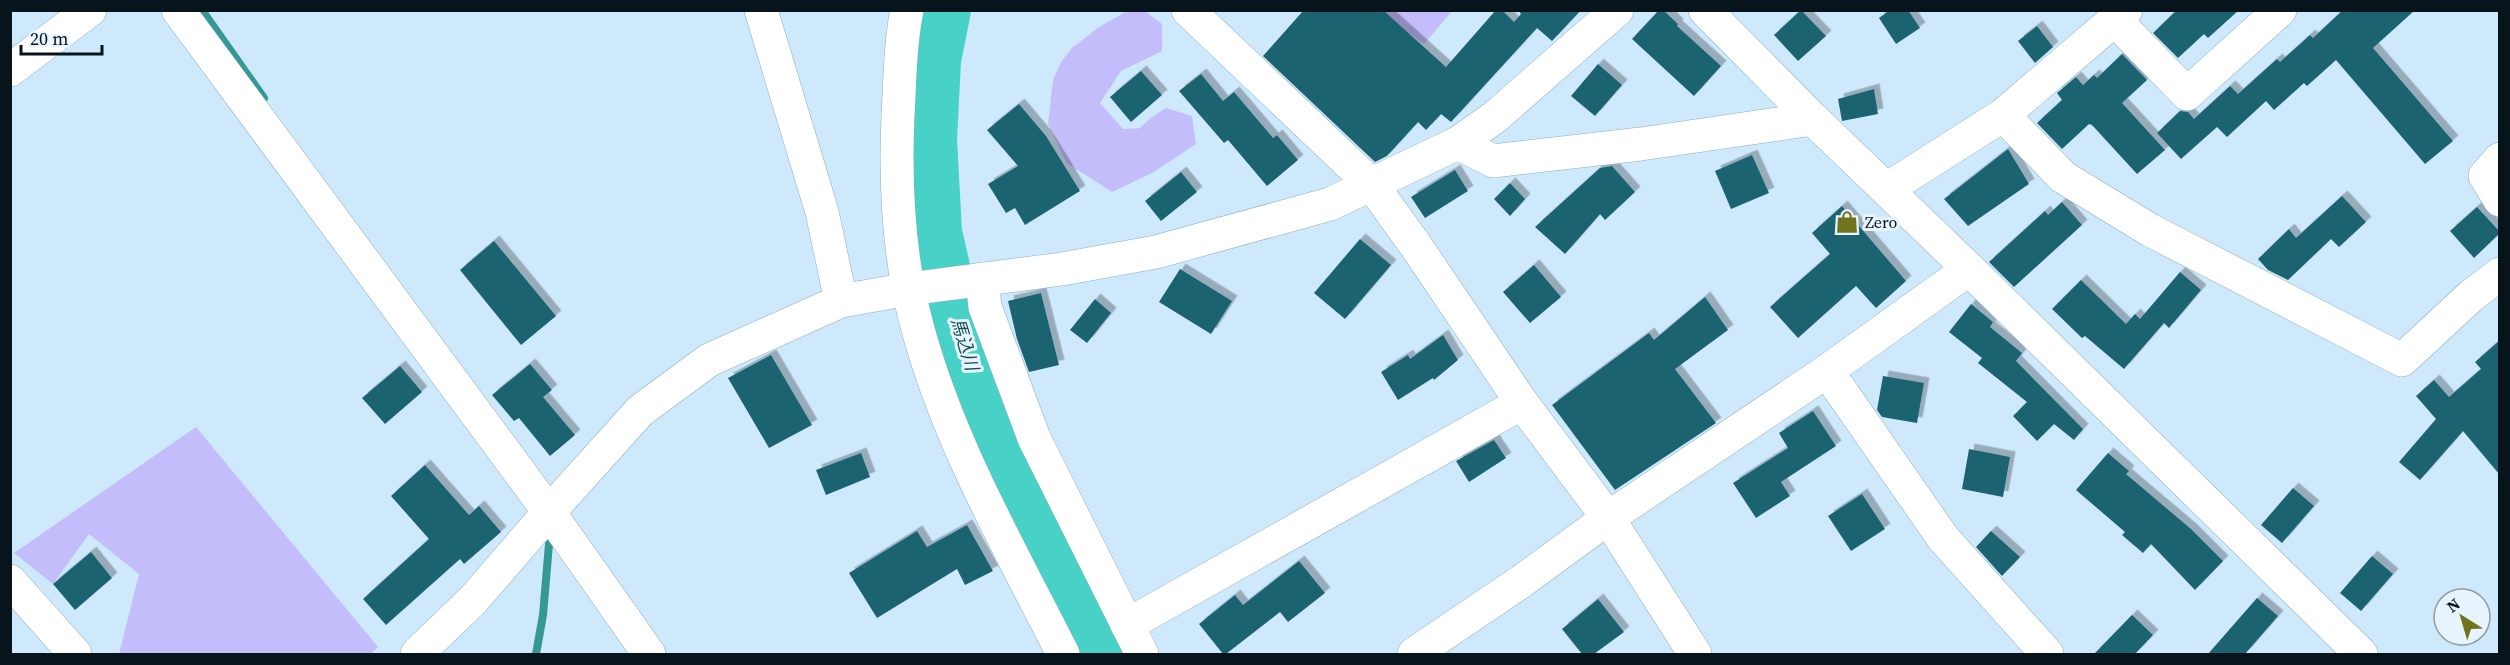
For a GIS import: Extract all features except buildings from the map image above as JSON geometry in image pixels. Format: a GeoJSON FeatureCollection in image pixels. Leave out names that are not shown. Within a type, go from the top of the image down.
{"type":"FeatureCollection","features":[{"type":"Feature","properties":{"kind":"street"},"geometry":{"type":"LineString","coordinates":[[10,70],[90,10]]}},
{"type":"Feature","properties":{"kind":"street"},"geometry":{"type":"LineString","coordinates":[[178,10],[549,512],[649,654]]}},
{"type":"Feature","properties":{"kind":"street"},"geometry":{"type":"LineString","coordinates":[[761,10],[822,212],[841,301]]}},
{"type":"Feature","properties":{"kind":"street"},"geometry":{"type":"LineString","coordinates":[[907,10],[902,39],[896,156],[901,238],[914,288],[927,358],[952,431],[983,500],[1061,654]]}},
{"type":"Feature","properties":{"kind":"street"},"geometry":{"type":"LineString","coordinates":[[1188,10],[1372,185],[1522,403],[1608,518],[1695,654]]}},
{"type":"Feature","properties":{"kind":"street"},"geometry":{"type":"LineString","coordinates":[[417,654],[474,600],[640,411],[709,360],[841,301],[914,288],[1062,269],[1156,252],[1330,204],[1458,143],[1495,117],[1560,63],[1617,10]]}},
{"type":"Feature","properties":{"kind":"street"},"geometry":{"type":"LineString","coordinates":[[1706,10],[1813,119],[2361,654]]}},
{"type":"Feature","properties":{"kind":"street"},"geometry":{"type":"LineString","coordinates":[[1887,189],[2003,115],[2121,15],[2187,94],[2280,10]]}},
{"type":"Feature","properties":{"kind":"street"},"geometry":{"type":"LineString","coordinates":[[2003,115],[2063,177],[2150,230],[2402,360],[2471,296],[2499,274]]}},
{"type":"Feature","properties":{"kind":"street"},"geometry":{"type":"LineString","coordinates":[[1458,143],[1493,161],[1641,144],[1813,119]]}},
{"type":"Feature","properties":{"kind":"street"},"geometry":{"type":"LineString","coordinates":[[2499,159],[2485,176],[2499,200]]}},
{"type":"Feature","properties":{"kind":"street"},"geometry":{"type":"LineString","coordinates":[[1414,654],[1522,581],[1608,518],[1827,371],[1969,269]]}},
{"type":"Feature","properties":{"kind":"street"},"geometry":{"type":"LineString","coordinates":[[982,279],[985,307],[1034,438],[1142,654]]}},
{"type":"Feature","properties":{"kind":"street"},"geometry":{"type":"LineString","coordinates":[[1827,371],[1943,538],[2047,654]]}},
{"type":"Feature","properties":{"kind":"street"},"geometry":{"type":"LineString","coordinates":[[1127,625],[1522,403]]}},
{"type":"Feature","properties":{"kind":"street"},"geometry":{"type":"LineString","coordinates":[[10,581],[75,654]]}},
{"type":"Feature","properties":{"kind":"shaded area"},"geometry":{"type":"Polygon","coordinates":[[[1127,11],[1145,11],[1162,24],[1162,51],[1121,71],[1100,103],[1123,129],[1140,128],[1166,108],[1192,116],[1196,144],[1152,173],[1112,192],[1067,163],[1048,124],[1053,80],[1061,62],[1072,48],[1099,27],[1127,11]]]}},
{"type":"Feature","properties":{"kind":"shaded area"},"geometry":{"type":"Polygon","coordinates":[[[1377,11],[1452,11],[1424,44],[1377,11]]]}},
{"type":"Feature","properties":{"kind":"shaded area"},"geometry":{"type":"Polygon","coordinates":[[[196,427],[378,647],[371,654],[119,654],[139,574],[89,534],[53,584],[14,553],[196,427]]]}},
{"type":"Feature","properties":{"kind":"waterway"},"geometry":{"type":"LineString","coordinates":[[202,10],[264,98]]}},
{"type":"Feature","properties":{"kind":"waterway","name":"馬込川"},"geometry":{"type":"LineString","coordinates":[[946,10],[936,60],[932,140],[937,232],[957,320],[983,400],[1028,508],[1101,654]]}},
{"type":"Feature","properties":{"kind":"waterway"},"geometry":{"type":"LineString","coordinates":[[536,654],[543,615],[549,544]]}},
{"type":"Feature","properties":{"kind":"place","name":"Zero"},"geometry":{"type":"Point","coordinates":[1847,222]}}]}
